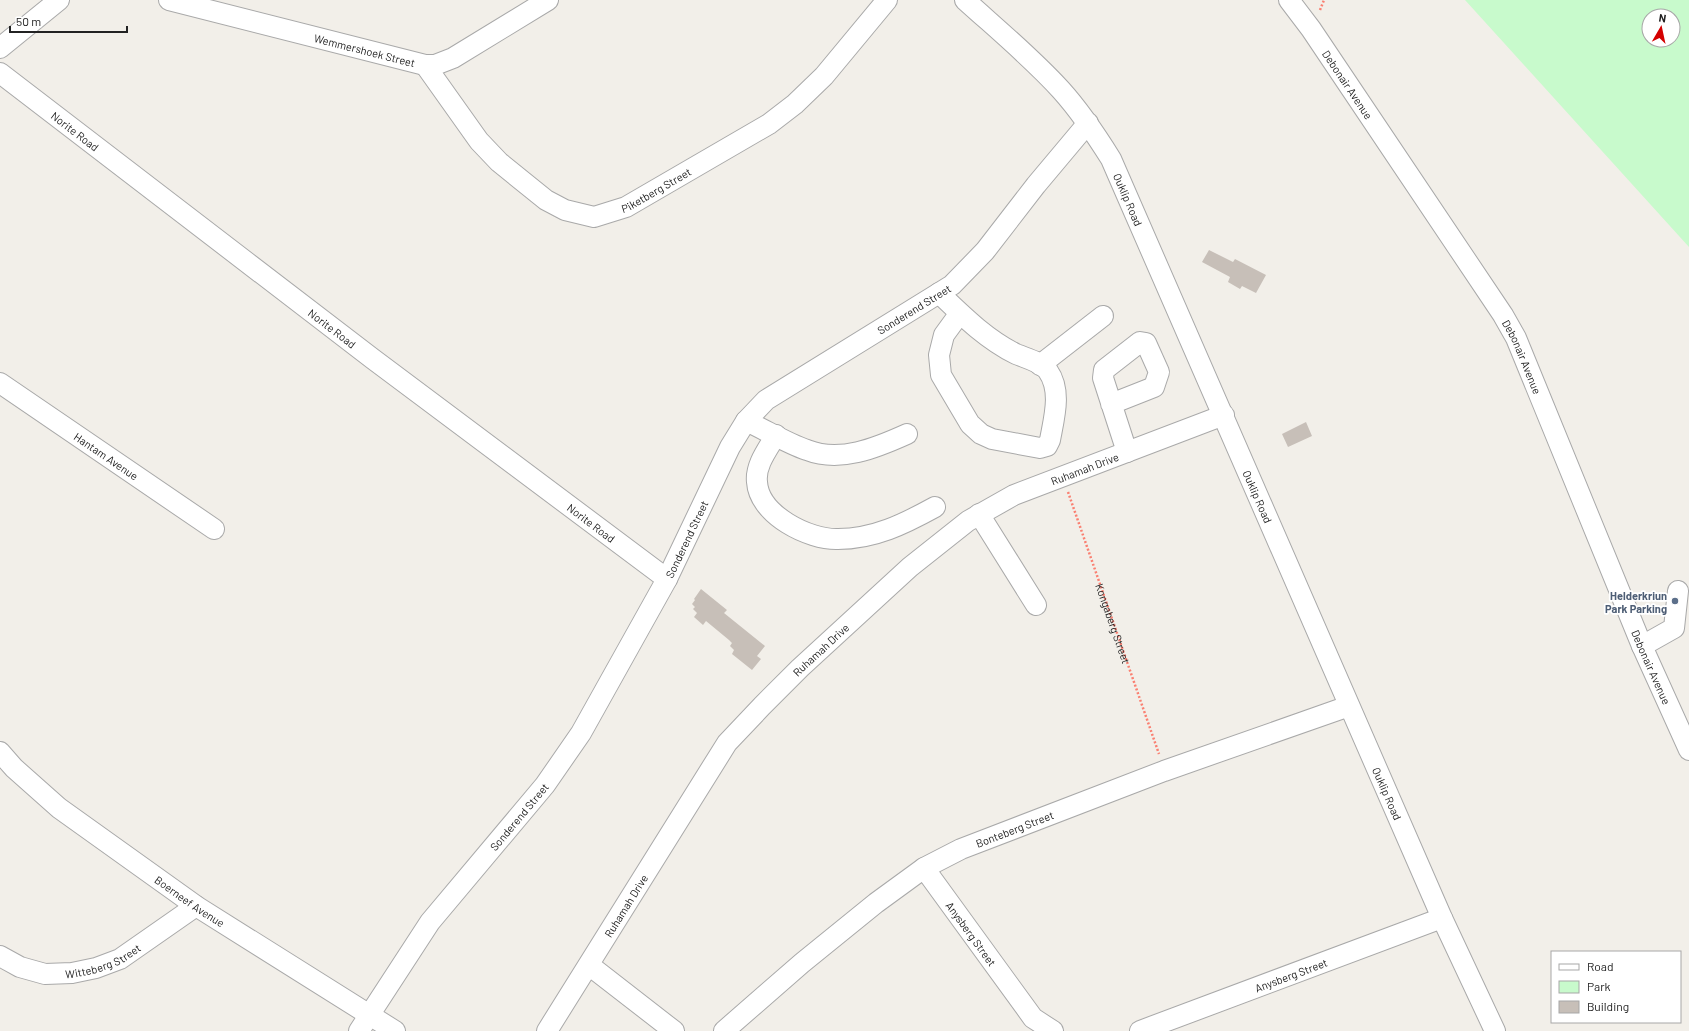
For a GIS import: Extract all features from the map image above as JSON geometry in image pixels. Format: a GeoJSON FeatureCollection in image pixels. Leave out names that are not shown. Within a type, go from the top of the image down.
{"type":"FeatureCollection","features":[{"type":"Feature","properties":{"kind":"street"},"geometry":{"type":"LineString","coordinates":[[0,48],[59,0]]}},
{"type":"Feature","properties":{"kind":"street","name":"Wemmershoek Street"},"geometry":{"type":"LineString","coordinates":[[169,0],[425,65],[435,65],[453,58],[548,0]]}},
{"type":"Feature","properties":{"kind":"street","name":"Piketberg Street"},"geometry":{"type":"LineString","coordinates":[[425,65],[479,141],[499,162],[546,200],[565,210],[594,216],[626,208],[769,124],[795,104],[832,69],[887,0]]}},
{"type":"Feature","properties":{"kind":"street","name":"Ouklip Road"},"geometry":{"type":"LineString","coordinates":[[965,0],[1054,83],[1088,122],[1111,159],[1224,415],[1490,1028]]}},
{"type":"Feature","properties":{"kind":"street","name":"Debonair Avenue"},"geometry":{"type":"LineString","coordinates":[[1289,0],[1311,29],[1396,155],[1503,315],[1516,338],[1642,646],[1689,750]]}},
{"type":"Feature","properties":{"kind":"street","name":"Norite Road"},"geometry":{"type":"LineString","coordinates":[[0,74],[373,359],[667,579]]}},
{"type":"Feature","properties":{"kind":"street","name":"Sonderend Street"},"geometry":{"type":"LineString","coordinates":[[364,1023],[430,922],[545,785],[572,746],[667,579],[730,447],[746,421],[766,400],[939,293],[968,270],[985,251],[1036,185],[1088,122]]}},
{"type":"Feature","properties":{"kind":"street"},"geometry":{"type":"LineString","coordinates":[[939,293],[994,342],[1040,365],[1048,371],[1056,395],[1050,440],[1047,446],[1040,448],[992,439],[981,434],[970,424],[939,369],[939,355],[944,335],[960,313]]}},
{"type":"Feature","properties":{"kind":"street"},"geometry":{"type":"LineString","coordinates":[[1040,365],[1103,316]]}},
{"type":"Feature","properties":{"kind":"street","name":"Hantam Avenue"},"geometry":{"type":"LineString","coordinates":[[0,383],[214,529]]}},
{"type":"Feature","properties":{"kind":"street"},"geometry":{"type":"LineString","coordinates":[[1111,404],[1127,452]]}},
{"type":"Feature","properties":{"kind":"street","name":"Ruhamah Drive"},"geometry":{"type":"LineString","coordinates":[[547,1031],[728,743],[800,668],[910,567],[952,532],[979,514],[1014,495],[1224,415]]}},
{"type":"Feature","properties":{"kind":"street"},"geometry":{"type":"LineString","coordinates":[[746,421],[806,450],[818,454],[842,456],[907,434]]}},
{"type":"Feature","properties":{"kind":"street"},"geometry":{"type":"LineString","coordinates":[[776,435],[761,461],[756,481],[758,492],[770,509],[797,530],[825,539],[838,540],[870,535],[902,525],[935,507]]}},
{"type":"Feature","properties":{"kind":"street"},"geometry":{"type":"LineString","coordinates":[[979,514],[1036,605]]}},
{"type":"Feature","properties":{"kind":"street"},"geometry":{"type":"LineString","coordinates":[[1642,646],[1674,628],[1678,592]]}},
{"type":"Feature","properties":{"kind":"street","name":"Bonteberg Street"},"geometry":{"type":"LineString","coordinates":[[724,1031],[802,963],[876,903],[924,868],[961,849],[1164,771],[1349,706]]}},
{"type":"Feature","properties":{"kind":"street","name":"Boerneef Avenue"},"geometry":{"type":"LineString","coordinates":[[0,752],[14,768],[59,808],[196,906],[364,1023],[395,1031]]}},
{"type":"Feature","properties":{"kind":"street","name":"Anysberg Street"},"geometry":{"type":"LineString","coordinates":[[924,868],[1033,1018],[1053,1031]]}},
{"type":"Feature","properties":{"kind":"street","name":"Witteberg Street"},"geometry":{"type":"LineString","coordinates":[[0,956],[20,967],[45,974],[72,973],[96,968],[120,959],[196,906]]}},
{"type":"Feature","properties":{"kind":"street","name":"Anysberg Street"},"geometry":{"type":"LineString","coordinates":[[1140,1031],[1442,918]]}},
{"type":"Feature","properties":{"kind":"street"},"geometry":{"type":"LineString","coordinates":[[588,965],[674,1031]]}},
{"type":"Feature","properties":{"kind":"path","name":"Kongaberg Street"},"geometry":{"type":"LineString","coordinates":[[1063,476],[1164,771]]}},
{"type":"Feature","properties":{"kind":"green space"},"geometry":{"type":"Polygon","coordinates":[[[1465,0],[1689,0],[1689,247],[1465,0]]]}},
{"type":"Feature","properties":{"kind":"building"},"geometry":{"type":"Polygon","coordinates":[[[1209,250],[1233,262],[1235,259],[1266,275],[1256,293],[1242,286],[1240,289],[1228,282],[1230,277],[1202,262],[1209,250]]]}},
{"type":"Feature","properties":{"kind":"building"},"geometry":{"type":"Polygon","coordinates":[[[1306,422],[1312,436],[1288,447],[1282,434],[1306,422]]]}},
{"type":"Feature","properties":{"kind":"building"},"geometry":{"type":"Polygon","coordinates":[[[701,589],[727,610],[724,613],[765,646],[757,656],[761,659],[752,670],[732,654],[734,650],[730,646],[732,643],[729,640],[706,621],[703,625],[694,617],[697,613],[693,609],[695,607],[692,604],[701,589]]]}},
{"type":"Feature","properties":{"kind":"place","name":"Helderkriun Park Parking"},"geometry":{"type":"Point","coordinates":[1675,601]}}]}
